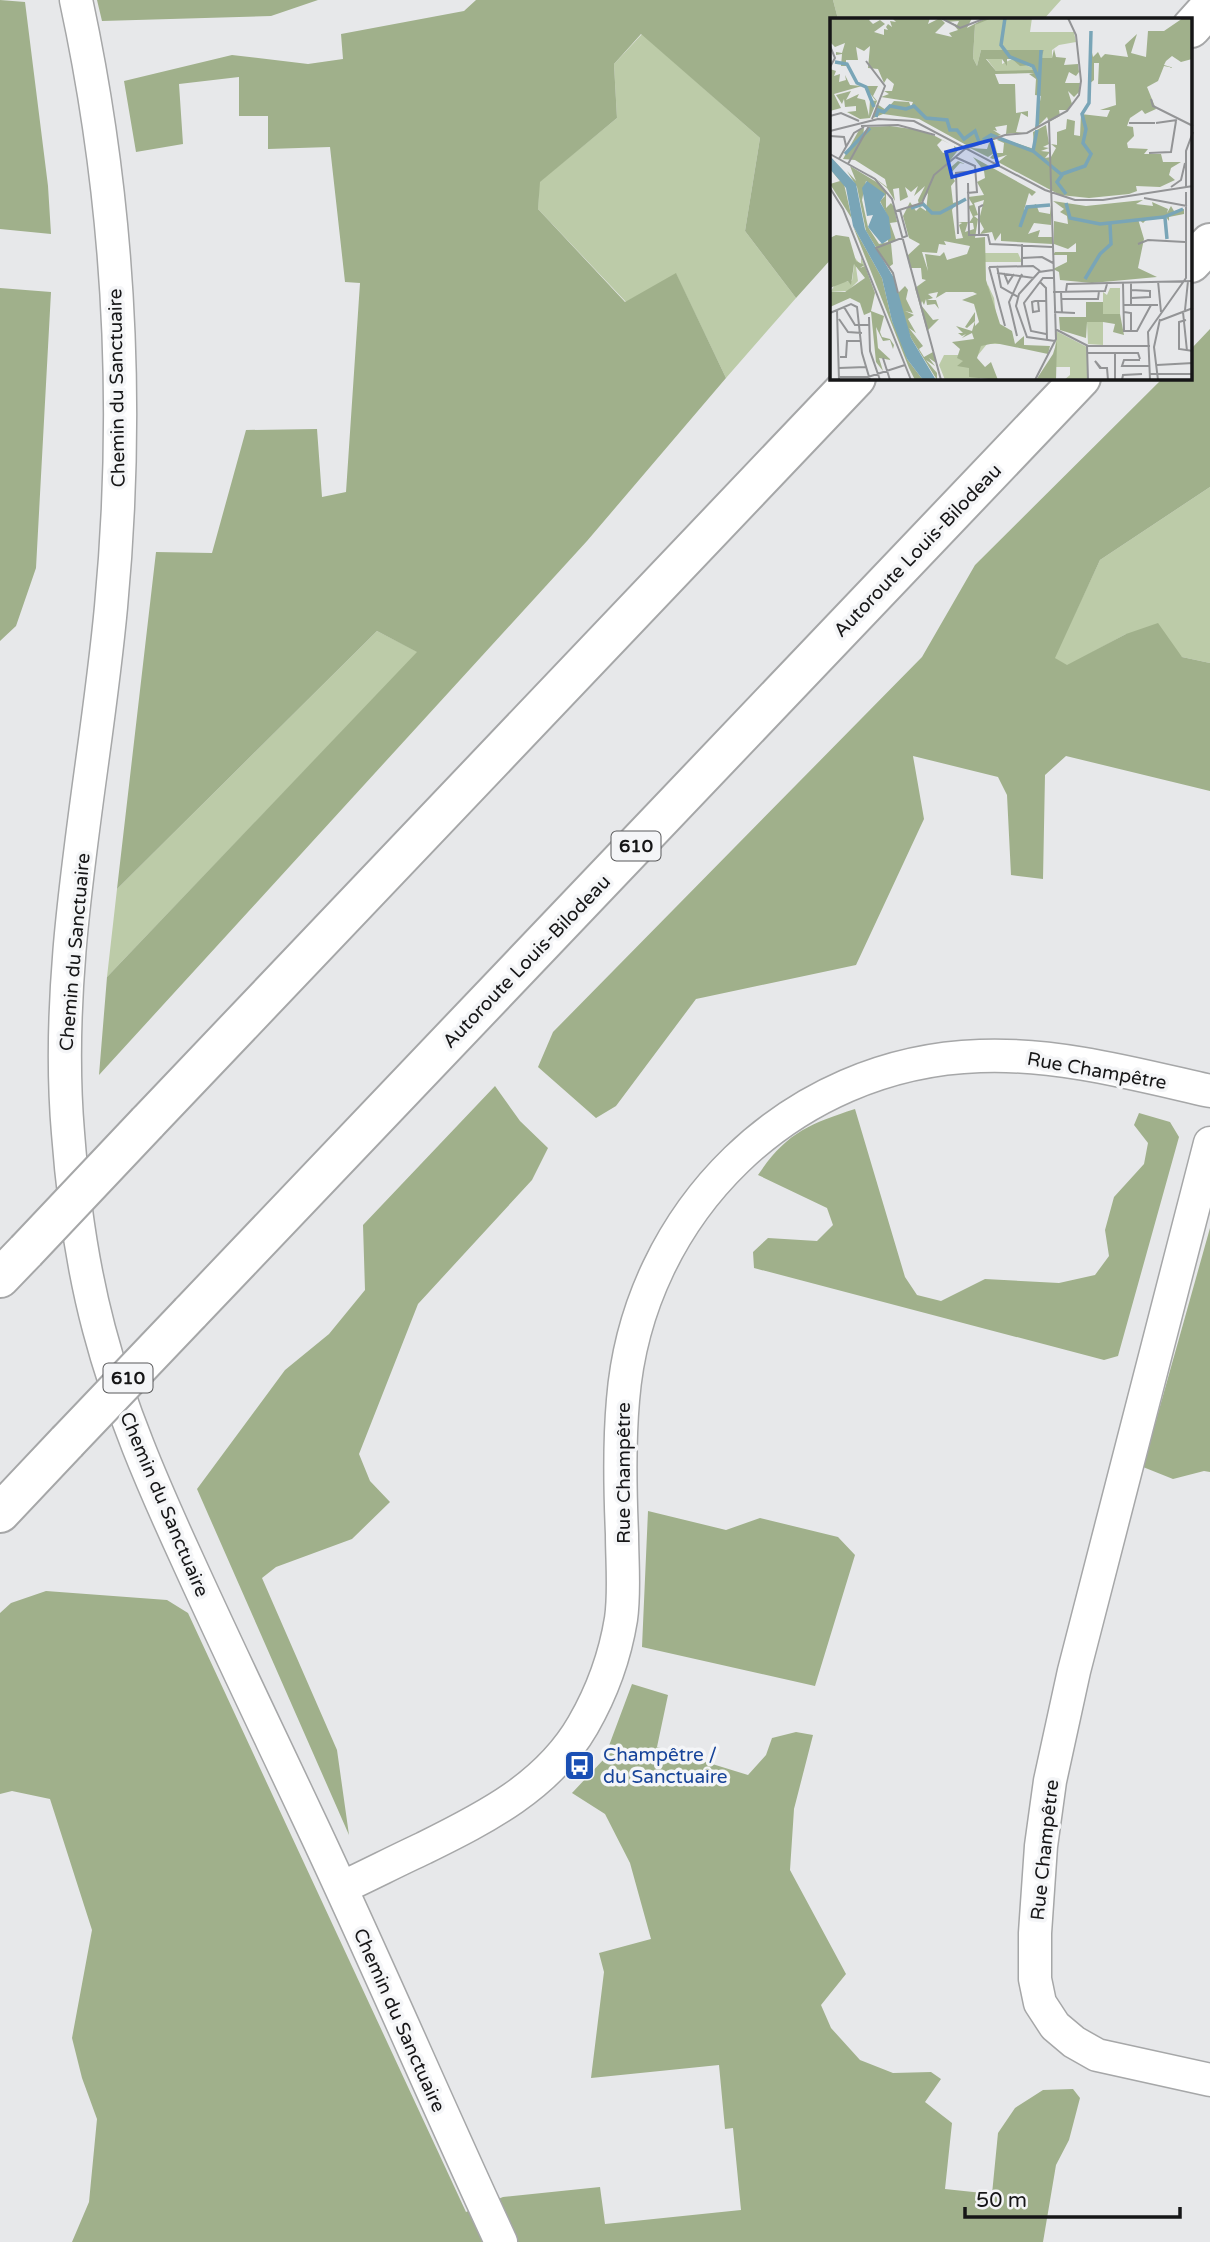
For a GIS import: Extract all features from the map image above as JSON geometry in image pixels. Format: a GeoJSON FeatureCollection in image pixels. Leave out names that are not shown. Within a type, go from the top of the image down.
{"type":"FeatureCollection","features":[{"type":"Feature","properties":{"kind":"highway"},"geometry":{"type":"LineString","coordinates":[[1192,27],[1210,7]]}},
{"type":"Feature","properties":{"kind":"highway"},"geometry":{"type":"LineString","coordinates":[[1192,262],[1210,243]]}},
{"type":"Feature","properties":{"kind":"highway"},"geometry":{"type":"LineString","coordinates":[[13,1265],[854,380]]}},
{"type":"Feature","properties":{"kind":"highway","name":"Autoroute Louis-Bilodeau"},"geometry":{"type":"LineString","coordinates":[[0,1513],[1079,380]]}},
{"type":"Feature","properties":{"kind":"street","name":"Chemin du Sanctuaire"},"geometry":{"type":"LineString","coordinates":[[76,0],[95,94],[106,179],[117,299],[119,394],[112,594],[72,935],[66,1014],[67,1116],[78,1224],[100,1332],[143,1458],[501,2242]]}},
{"type":"Feature","properties":{"kind":"street","name":"Rue Champêtre"},"geometry":{"type":"LineString","coordinates":[[341,1888],[464,1827],[514,1798],[556,1763],[582,1727],[608,1673],[621,1617],[623,1589],[620,1433],[629,1354],[639,1314],[654,1275],[696,1203],[723,1171],[753,1143],[786,1118],[822,1097],[899,1067],[940,1059],[981,1056],[1058,1060],[1210,1091]]}},
{"type":"Feature","properties":{"kind":"street","name":"Rue Champêtre"},"geometry":{"type":"LineString","coordinates":[[1210,1143],[1074,1671],[1050,1781],[1041,1846],[1035,1933],[1035,1979],[1040,2003],[1055,2026],[1074,2042],[1097,2055],[1210,2080]]}},
{"type":"Feature","properties":{"kind":"green space"},"geometry":{"type":"Polygon","coordinates":[[[0,0],[25,2],[48,186],[51,234],[0,229],[0,0]]]}},
{"type":"Feature","properties":{"kind":"green space"},"geometry":{"type":"Polygon","coordinates":[[[97,0],[318,0],[271,16],[102,21],[97,0]]]}},
{"type":"Feature","properties":{"kind":"green space"},"geometry":{"type":"Polygon","coordinates":[[[476,0],[833,0],[838,18],[830,18],[830,260],[796,298],[745,231],[760,138],[641,34],[614,64],[617,118],[540,182],[538,209],[625,302],[676,273],[726,378],[587,541],[99,1075],[107,977],[417,652],[377,631],[117,889],[156,552],[212,553],[246,430],[317,429],[322,497],[346,492],[360,283],[345,282],[330,147],[268,149],[268,116],[239,116],[239,77],[179,84],[183,144],[136,152],[124,81],[232,55],[308,64],[343,59],[341,34],[464,11],[476,0]]]}},
{"type":"Feature","properties":{"kind":"green space"},"geometry":{"type":"Polygon","coordinates":[[[833,0],[1061,0],[1045,18],[838,18],[833,0]]]}},
{"type":"Feature","properties":{"kind":"green space"},"geometry":{"type":"Polygon","coordinates":[[[642,34],[760,138],[745,231],[796,298],[726,378],[676,274],[626,302],[538,209],[539,182],[617,118],[614,64],[642,34]]]}},
{"type":"Feature","properties":{"kind":"green space"},"geometry":{"type":"Polygon","coordinates":[[[0,288],[51,292],[36,568],[16,626],[0,641],[0,288]]]}},
{"type":"Feature","properties":{"kind":"green space"},"geometry":{"type":"Polygon","coordinates":[[[1210,329],[1210,487],[1100,560],[1055,658],[1067,665],[1126,634],[1158,623],[1182,657],[1210,663],[1210,791],[1066,756],[1045,775],[1043,879],[1011,875],[1007,795],[998,777],[913,756],[924,819],[856,965],[696,999],[616,1106],[596,1118],[538,1067],[553,1032],[922,657],[975,565],[1161,380],[1192,380],[1192,348],[1210,329]]]}},
{"type":"Feature","properties":{"kind":"green space"},"geometry":{"type":"Polygon","coordinates":[[[1210,487],[1210,663],[1182,657],[1126,634],[1067,666],[1054,658],[1100,560],[1210,487]]]}},
{"type":"Feature","properties":{"kind":"green space"},"geometry":{"type":"Polygon","coordinates":[[[377,631],[418,652],[107,977],[117,889],[377,631]]]}},
{"type":"Feature","properties":{"kind":"green space"},"geometry":{"type":"Polygon","coordinates":[[[495,1086],[520,1121],[548,1148],[532,1180],[418,1304],[359,1454],[370,1481],[390,1502],[352,1539],[276,1567],[262,1578],[337,1750],[349,1835],[197,1489],[285,1370],[329,1334],[365,1290],[363,1225],[495,1086]]]}},
{"type":"Feature","properties":{"kind":"green space"},"geometry":{"type":"Polygon","coordinates":[[[855,1109],[905,1277],[917,1295],[941,1301],[985,1279],[1059,1283],[1095,1275],[1109,1256],[1105,1230],[1114,1197],[1144,1164],[1148,1143],[1134,1125],[1139,1113],[1170,1122],[1179,1137],[1118,1356],[1104,1360],[754,1268],[753,1252],[768,1238],[817,1241],[833,1225],[827,1208],[758,1175],[778,1149],[800,1132],[811,1125],[855,1109]]]}},
{"type":"Feature","properties":{"kind":"green space"},"geometry":{"type":"Polygon","coordinates":[[[1210,1228],[1210,1472],[1173,1479],[1143,1467],[1210,1228]]]}},
{"type":"Feature","properties":{"kind":"green space"},"geometry":{"type":"Polygon","coordinates":[[[648,1511],[726,1530],[760,1518],[838,1537],[855,1555],[815,1686],[642,1647],[648,1511]]]}},
{"type":"Feature","properties":{"kind":"green space"},"geometry":{"type":"Polygon","coordinates":[[[46,1591],[167,1600],[188,1613],[466,2212],[503,2197],[600,2187],[605,2224],[741,2210],[733,2128],[725,2129],[719,2065],[591,2078],[604,1972],[599,1953],[651,1939],[630,1863],[605,1814],[572,1793],[604,1759],[632,1684],[668,1695],[657,1747],[748,1775],[766,1755],[772,1738],[796,1732],[813,1735],[794,1809],[790,1870],[846,1974],[821,2005],[831,2028],[860,2060],[893,2073],[931,2072],[941,2079],[925,2102],[952,2123],[945,2189],[992,2194],[998,2133],[1015,2108],[1043,2090],[1073,2089],[1080,2098],[1069,2140],[1056,2165],[1043,2242],[72,2242],[89,2202],[97,2119],[82,2078],[72,2038],[92,1930],[50,1799],[12,1791],[0,1794],[0,1613],[11,1603],[46,1591]]]}},
{"type":"Feature","properties":{"kind":"place","name":"Champêtre / du Sanctuaire"},"geometry":{"type":"Point","coordinates":[580,1765]}}]}
